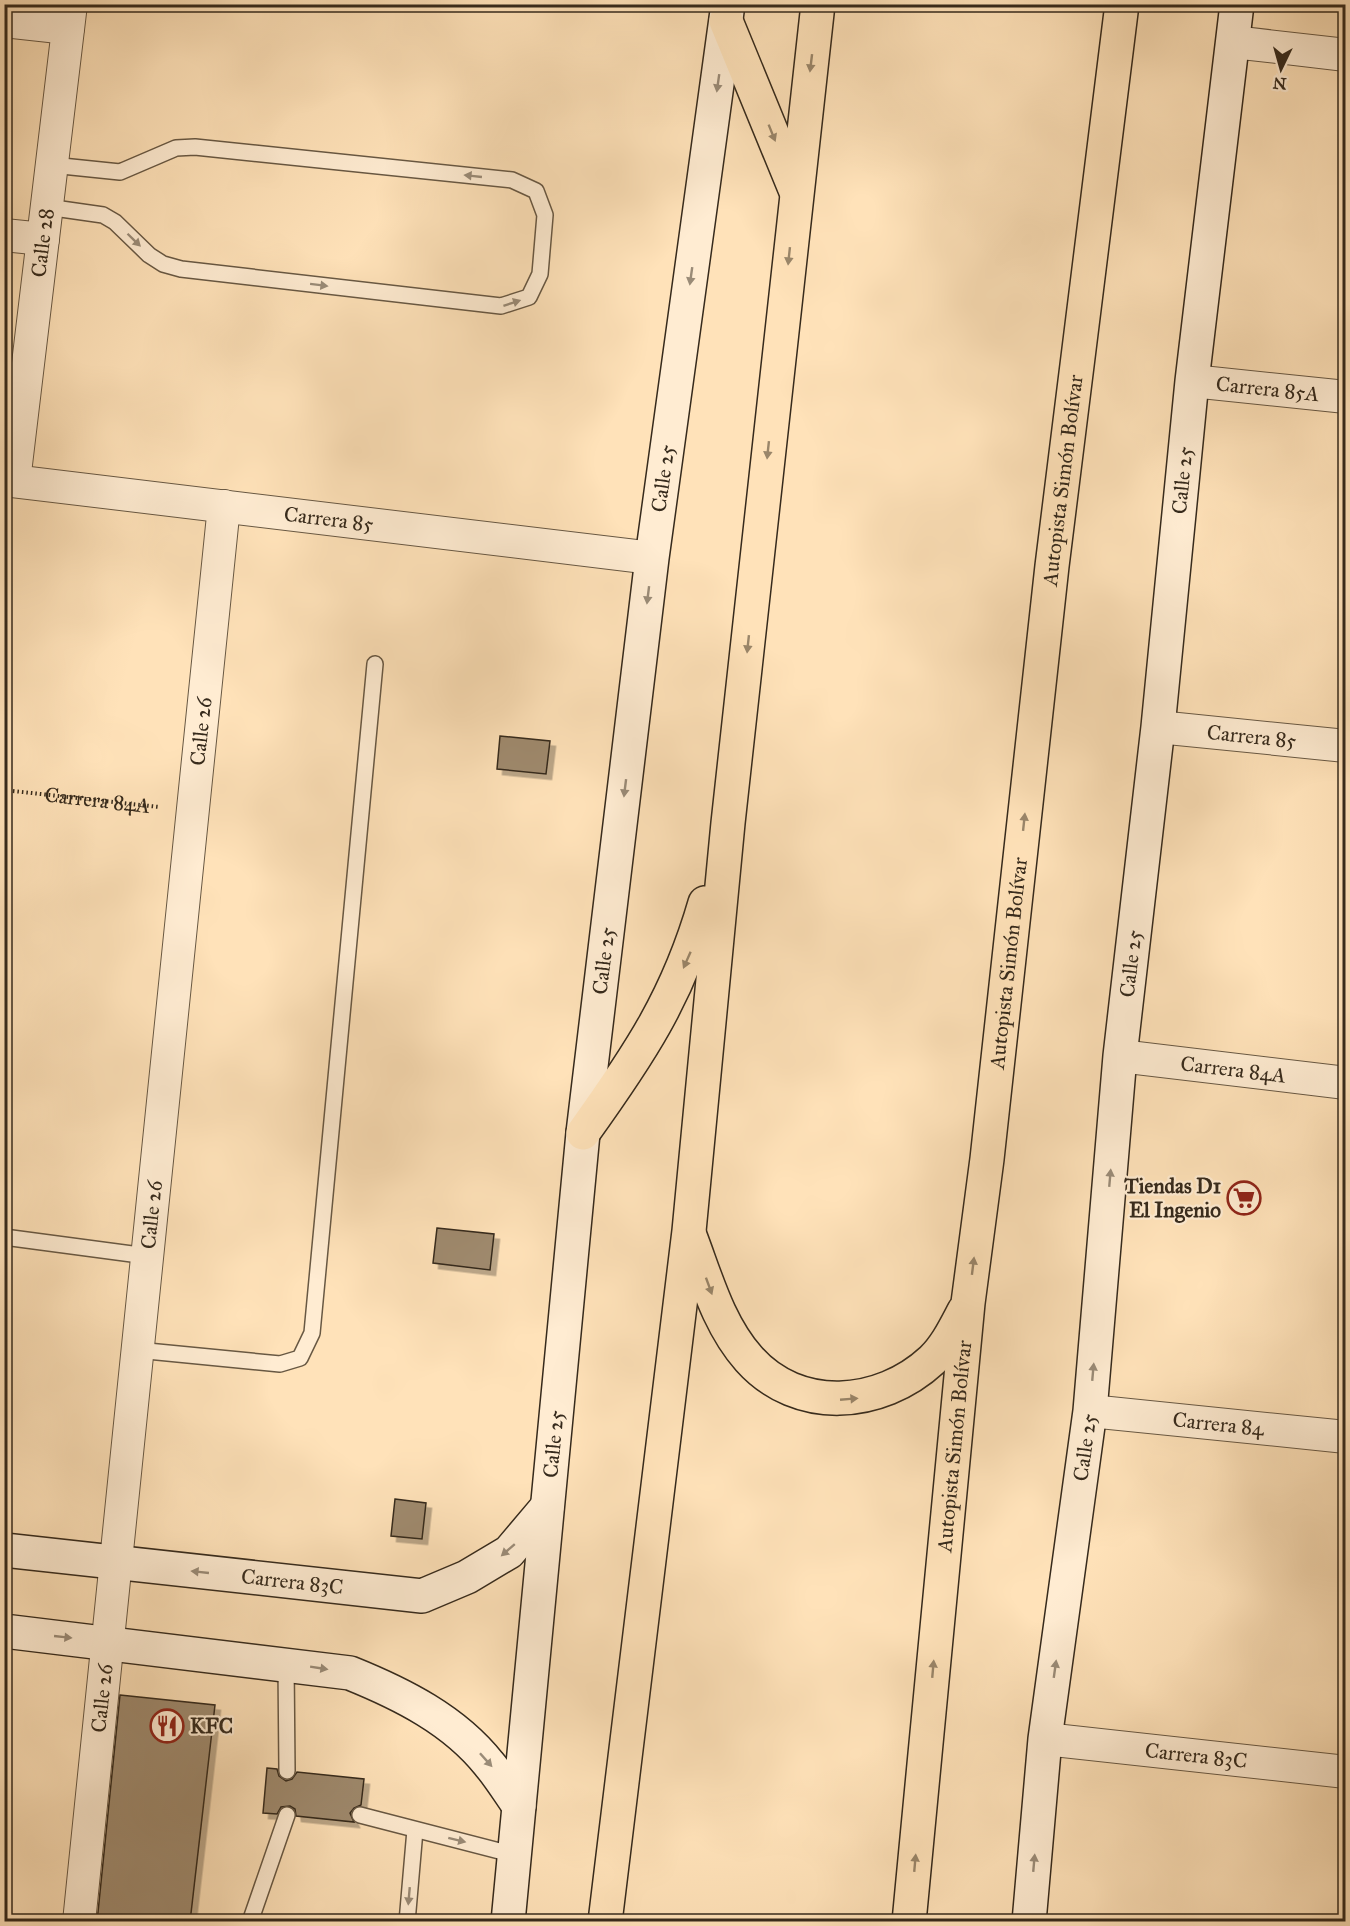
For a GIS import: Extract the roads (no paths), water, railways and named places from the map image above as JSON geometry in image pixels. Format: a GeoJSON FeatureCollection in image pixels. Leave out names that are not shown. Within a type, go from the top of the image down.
{"type":"FeatureCollection","features":[{"type":"Feature","properties":{"kind":"highway"},"geometry":{"type":"LineString","coordinates":[[605,1922],[689,1231],[728,823],[818,4]]}},
{"type":"Feature","properties":{"kind":"highway","name":"Autopista Simón Bolívar"},"geometry":{"type":"LineString","coordinates":[[909,1922],[968,1303],[988,1147],[1052,566],[1122,4]]}},
{"type":"Feature","properties":{"kind":"highway"},"geometry":{"type":"LineString","coordinates":[[727,13],[796,193]]}},
{"type":"Feature","properties":{"kind":"highway"},"geometry":{"type":"LineString","coordinates":[[583,1133],[635,1060],[661,1017],[692,950],[728,823]]}},
{"type":"Feature","properties":{"kind":"highway"},"geometry":{"type":"LineString","coordinates":[[689,1231],[726,1328],[748,1359],[766,1375],[800,1393],[841,1400],[859,1398],[901,1383],[933,1359],[954,1330],[968,1303]]}},
{"type":"Feature","properties":{"kind":"street","name":"Calle 25"},"geometry":{"type":"LineString","coordinates":[[1029,1922],[1046,1739],[1090,1411],[1120,1056],[1158,727],[1192,381],[1236,4]]}},
{"type":"Feature","properties":{"kind":"street","name":"Calle 25"},"geometry":{"type":"LineString","coordinates":[[508,1922],[583,1133],[652,558],[727,13]]}},
{"type":"Feature","properties":{"kind":"street"},"geometry":{"type":"LineString","coordinates":[[4,21],[70,16]]}},
{"type":"Feature","properties":{"kind":"street","name":"Calle 28"},"geometry":{"type":"LineString","coordinates":[[9,481],[43,239],[70,16]]}},
{"type":"Feature","properties":{"kind":"street"},"geometry":{"type":"LineString","coordinates":[[1233,42],[1346,55]]}},
{"type":"Feature","properties":{"kind":"street"},"geometry":{"type":"LineString","coordinates":[[4,235],[43,239]]}},
{"type":"Feature","properties":{"kind":"street","name":"Carrera 85A"},"geometry":{"type":"LineString","coordinates":[[1192,381],[1346,397]]}},
{"type":"Feature","properties":{"kind":"street","name":"Carrera 85"},"geometry":{"type":"LineString","coordinates":[[9,481],[652,558]]}},
{"type":"Feature","properties":{"kind":"street","name":"Calle 26"},"geometry":{"type":"LineString","coordinates":[[79,1922],[224,506]]}},
{"type":"Feature","properties":{"kind":"street","name":"Carrera 85"},"geometry":{"type":"LineString","coordinates":[[1158,727],[1346,746]]}},
{"type":"Feature","properties":{"kind":"street","name":"Carrera 84A"},"geometry":{"type":"LineString","coordinates":[[1120,1056],[1346,1083]]}},
{"type":"Feature","properties":{"kind":"street","name":"Carrera 84"},"geometry":{"type":"LineString","coordinates":[[1090,1411],[1346,1437]]}},
{"type":"Feature","properties":{"kind":"street","name":"Carrera 83C"},"geometry":{"type":"LineString","coordinates":[[4,1550],[422,1596],[467,1577],[508,1552],[547,1507]]}},
{"type":"Feature","properties":{"kind":"street"},"geometry":{"type":"LineString","coordinates":[[4,1631],[286,1663],[350,1673],[401,1694],[458,1732],[489,1763],[519,1806]]}},
{"type":"Feature","properties":{"kind":"street","name":"Carrera 83C"},"geometry":{"type":"LineString","coordinates":[[1046,1739],[1346,1772]]}},
{"type":"Feature","properties":{"kind":"lane"},"geometry":{"type":"LineString","coordinates":[[47,207],[103,214],[115,222],[150,255],[163,264],[181,268],[501,306],[529,297],[540,274],[546,215],[536,191],[512,180],[195,147],[176,148],[120,172],[52,165]]}},
{"type":"Feature","properties":{"kind":"lane"},"geometry":{"type":"LineString","coordinates":[[137,1350],[280,1364],[300,1358],[312,1333],[375,664]]}},
{"type":"Feature","properties":{"kind":"lane"},"geometry":{"type":"LineString","coordinates":[[4,1237],[147,1256]]}},
{"type":"Feature","properties":{"kind":"lane"},"geometry":{"type":"LineString","coordinates":[[286,1663],[287,1771]]}},
{"type":"Feature","properties":{"kind":"lane"},"geometry":{"type":"LineString","coordinates":[[250,1922],[287,1815]]}},
{"type":"Feature","properties":{"kind":"lane"},"geometry":{"type":"LineString","coordinates":[[360,1815],[515,1855]]}},
{"type":"Feature","properties":{"kind":"lane"},"geometry":{"type":"LineString","coordinates":[[407,1922],[415,1830]]}},
{"type":"Feature","properties":{"kind":"place","name":"Tiendas D1 El Ingenio"},"geometry":{"type":"Point","coordinates":[1244,1198]}},
{"type":"Feature","properties":{"kind":"place","name":"KFC"},"geometry":{"type":"Point","coordinates":[167,1726]}}]}
